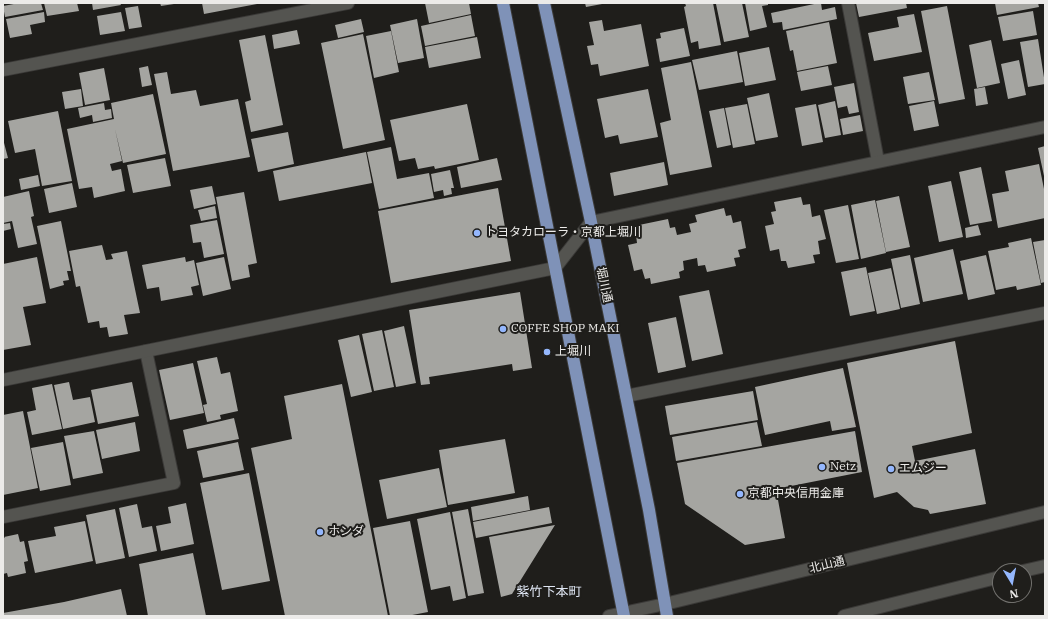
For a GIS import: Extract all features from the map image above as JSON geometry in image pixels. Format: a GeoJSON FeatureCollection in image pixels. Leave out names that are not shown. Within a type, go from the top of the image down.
{"type":"FeatureCollection","features":[{"type":"Feature","properties":{"kind":"main road"},"geometry":{"type":"LineString","coordinates":[[502,3],[624,614]]}},
{"type":"Feature","properties":{"kind":"main road","name":"堀川通"},"geometry":{"type":"LineString","coordinates":[[544,3],[591,222],[649,510],[667,616]]}},
{"type":"Feature","properties":{"kind":"street"},"geometry":{"type":"LineString","coordinates":[[3,70],[348,3]]}},
{"type":"Feature","properties":{"kind":"street"},"geometry":{"type":"LineString","coordinates":[[848,3],[878,161]]}},
{"type":"Feature","properties":{"kind":"street"},"geometry":{"type":"LineString","coordinates":[[3,380],[555,268],[591,222],[1045,127]]}},
{"type":"Feature","properties":{"kind":"street"},"geometry":{"type":"LineString","coordinates":[[626,396],[1045,313]]}},
{"type":"Feature","properties":{"kind":"street"},"geometry":{"type":"LineString","coordinates":[[3,517],[174,483],[146,351]]}},
{"type":"Feature","properties":{"kind":"street","name":"北山通"},"geometry":{"type":"LineString","coordinates":[[609,616],[624,614],[1045,512]]}},
{"type":"Feature","properties":{"kind":"street"},"geometry":{"type":"LineString","coordinates":[[1032,569],[1045,566]]}},
{"type":"Feature","properties":{"kind":"street"},"geometry":{"type":"LineString","coordinates":[[844,616],[992,579]]}},
{"type":"Feature","properties":{"kind":"building"},"geometry":{"type":"Polygon","coordinates":[[[19,3],[41,3],[43,10],[5,17],[3,6],[19,3]]]}},
{"type":"Feature","properties":{"kind":"building"},"geometry":{"type":"Polygon","coordinates":[[[44,3],[77,3],[79,11],[47,16],[44,3]]]}},
{"type":"Feature","properties":{"kind":"building"},"geometry":{"type":"Polygon","coordinates":[[[92,3],[120,3],[121,5],[93,10],[92,3]]]}},
{"type":"Feature","properties":{"kind":"building"},"geometry":{"type":"Polygon","coordinates":[[[160,3],[174,3],[174,4],[161,6],[160,3]]]}},
{"type":"Feature","properties":{"kind":"building"},"geometry":{"type":"Polygon","coordinates":[[[202,3],[257,3],[257,4],[204,14],[202,3]]]}},
{"type":"Feature","properties":{"kind":"building"},"geometry":{"type":"Polygon","coordinates":[[[425,3],[469,3],[471,14],[429,23],[425,3]]]}},
{"type":"Feature","properties":{"kind":"building"},"geometry":{"type":"Polygon","coordinates":[[[585,3],[602,3],[602,4],[586,7],[585,3]]]}},
{"type":"Feature","properties":{"kind":"building"},"geometry":{"type":"Polygon","coordinates":[[[685,3],[713,3],[721,45],[699,49],[698,41],[691,43],[684,7],[686,6],[685,3]]]}},
{"type":"Feature","properties":{"kind":"building"},"geometry":{"type":"Polygon","coordinates":[[[742,3],[749,37],[724,42],[716,4],[742,3]]]}},
{"type":"Feature","properties":{"kind":"building"},"geometry":{"type":"Polygon","coordinates":[[[745,3],[768,3],[768,5],[762,6],[767,27],[750,31],[745,3]]]}},
{"type":"Feature","properties":{"kind":"building"},"geometry":{"type":"Polygon","coordinates":[[[821,3],[822,10],[835,7],[837,19],[783,30],[782,22],[773,23],[771,13],[821,3]]]}},
{"type":"Feature","properties":{"kind":"building"},"geometry":{"type":"Polygon","coordinates":[[[856,3],[906,3],[907,8],[859,17],[856,3]]]}},
{"type":"Feature","properties":{"kind":"building"},"geometry":{"type":"Polygon","coordinates":[[[995,3],[1038,3],[1039,7],[997,15],[995,3]]]}},
{"type":"Feature","properties":{"kind":"building"},"geometry":{"type":"Polygon","coordinates":[[[138,6],[142,27],[129,29],[125,8],[138,6]]]}},
{"type":"Feature","properties":{"kind":"building"},"geometry":{"type":"Polygon","coordinates":[[[947,6],[965,99],[939,104],[921,11],[947,6]]]}},
{"type":"Feature","properties":{"kind":"building"},"geometry":{"type":"Polygon","coordinates":[[[1033,11],[1037,35],[1003,41],[998,17],[1033,11]]]}},
{"type":"Feature","properties":{"kind":"building"},"geometry":{"type":"Polygon","coordinates":[[[44,12],[45,22],[30,25],[32,34],[10,38],[6,19],[44,12]]]}},
{"type":"Feature","properties":{"kind":"building"},"geometry":{"type":"Polygon","coordinates":[[[121,12],[125,31],[100,35],[97,16],[121,12]]]}},
{"type":"Feature","properties":{"kind":"building"},"geometry":{"type":"Polygon","coordinates":[[[914,14],[922,52],[874,61],[868,33],[899,27],[897,17],[914,14]]]}},
{"type":"Feature","properties":{"kind":"building"},"geometry":{"type":"Polygon","coordinates":[[[471,15],[475,36],[425,46],[421,26],[471,15]]]}},
{"type":"Feature","properties":{"kind":"building"},"geometry":{"type":"Polygon","coordinates":[[[361,19],[364,32],[338,38],[335,25],[361,19]]]}},
{"type":"Feature","properties":{"kind":"building"},"geometry":{"type":"Polygon","coordinates":[[[417,19],[424,58],[398,63],[390,25],[417,19]]]}},
{"type":"Feature","properties":{"kind":"building"},"geometry":{"type":"Polygon","coordinates":[[[602,20],[604,31],[641,24],[649,66],[600,76],[598,64],[591,65],[587,46],[594,45],[589,22],[602,20]]]}},
{"type":"Feature","properties":{"kind":"building"},"geometry":{"type":"Polygon","coordinates":[[[829,22],[837,63],[797,71],[793,50],[790,51],[786,31],[829,22]]]}},
{"type":"Feature","properties":{"kind":"building"},"geometry":{"type":"Polygon","coordinates":[[[684,28],[690,56],[660,62],[656,39],[661,38],[660,33],[684,28]]]}},
{"type":"Feature","properties":{"kind":"building"},"geometry":{"type":"Polygon","coordinates":[[[297,30],[300,44],[274,49],[272,35],[297,30]]]}},
{"type":"Feature","properties":{"kind":"building"},"geometry":{"type":"Polygon","coordinates":[[[391,31],[399,72],[374,78],[366,36],[391,31]]]}},
{"type":"Feature","properties":{"kind":"building"},"geometry":{"type":"Polygon","coordinates":[[[363,34],[385,140],[343,149],[321,43],[363,34]]]}},
{"type":"Feature","properties":{"kind":"building"},"geometry":{"type":"Polygon","coordinates":[[[265,35],[283,125],[251,132],[245,102],[251,100],[239,40],[265,35]]]}},
{"type":"Feature","properties":{"kind":"building"},"geometry":{"type":"Polygon","coordinates":[[[477,37],[481,58],[429,68],[425,47],[477,37]]]}},
{"type":"Feature","properties":{"kind":"building"},"geometry":{"type":"Polygon","coordinates":[[[1038,39],[1045,84],[1028,87],[1020,42],[1038,39]]]}},
{"type":"Feature","properties":{"kind":"building"},"geometry":{"type":"Polygon","coordinates":[[[991,40],[1000,83],[977,88],[969,45],[991,40]]]}},
{"type":"Feature","properties":{"kind":"building"},"geometry":{"type":"Polygon","coordinates":[[[769,47],[776,80],[745,86],[739,53],[769,47]]]}},
{"type":"Feature","properties":{"kind":"building"},"geometry":{"type":"Polygon","coordinates":[[[737,51],[743,82],[699,90],[692,60],[737,51]]]}},
{"type":"Feature","properties":{"kind":"building"},"geometry":{"type":"Polygon","coordinates":[[[1019,60],[1026,95],[1008,99],[1001,64],[1019,60]]]}},
{"type":"Feature","properties":{"kind":"building"},"geometry":{"type":"Polygon","coordinates":[[[691,62],[712,167],[670,175],[660,123],[671,120],[661,68],[691,62]]]}},
{"type":"Feature","properties":{"kind":"building"},"geometry":{"type":"Polygon","coordinates":[[[148,66],[152,85],[142,87],[139,68],[148,66]]]}},
{"type":"Feature","properties":{"kind":"building"},"geometry":{"type":"Polygon","coordinates":[[[828,66],[832,85],[801,91],[797,72],[828,66]]]}},
{"type":"Feature","properties":{"kind":"building"},"geometry":{"type":"Polygon","coordinates":[[[104,68],[110,100],[85,105],[79,73],[104,68]]]}},
{"type":"Feature","properties":{"kind":"building"},"geometry":{"type":"Polygon","coordinates":[[[167,72],[171,94],[196,90],[200,106],[238,99],[250,157],[173,171],[154,74],[167,72]]]}},
{"type":"Feature","properties":{"kind":"building"},"geometry":{"type":"Polygon","coordinates":[[[929,72],[935,100],[908,104],[903,77],[929,72]]]}},
{"type":"Feature","properties":{"kind":"building"},"geometry":{"type":"Polygon","coordinates":[[[854,83],[859,112],[849,114],[847,106],[838,108],[834,87],[854,83]]]}},
{"type":"Feature","properties":{"kind":"building"},"geometry":{"type":"Polygon","coordinates":[[[985,87],[988,104],[976,106],[974,89],[985,87]]]}},
{"type":"Feature","properties":{"kind":"building"},"geometry":{"type":"Polygon","coordinates":[[[81,89],[83,106],[65,109],[62,92],[81,89]]]}},
{"type":"Feature","properties":{"kind":"building"},"geometry":{"type":"Polygon","coordinates":[[[648,89],[658,137],[620,144],[618,135],[605,138],[597,99],[648,89]]]}},
{"type":"Feature","properties":{"kind":"building"},"geometry":{"type":"Polygon","coordinates":[[[769,93],[778,137],[756,141],[747,98],[769,93]]]}},
{"type":"Feature","properties":{"kind":"building"},"geometry":{"type":"Polygon","coordinates":[[[153,94],[166,154],[123,163],[115,129],[122,161],[110,164],[112,171],[121,169],[125,191],[94,198],[92,187],[79,189],[67,129],[114,119],[111,103],[153,94]]]}},
{"type":"Feature","properties":{"kind":"building"},"geometry":{"type":"Polygon","coordinates":[[[835,101],[841,135],[825,138],[818,105],[835,101]]]}},
{"type":"Feature","properties":{"kind":"building"},"geometry":{"type":"Polygon","coordinates":[[[934,101],[939,126],[914,131],[909,106],[934,101]]]}},
{"type":"Feature","properties":{"kind":"building"},"geometry":{"type":"Polygon","coordinates":[[[104,103],[105,110],[111,109],[112,118],[93,122],[92,115],[80,118],[78,108],[104,103]]]}},
{"type":"Feature","properties":{"kind":"building"},"geometry":{"type":"Polygon","coordinates":[[[467,104],[479,160],[435,169],[434,166],[418,169],[415,158],[399,161],[390,120],[467,104]]]}},
{"type":"Feature","properties":{"kind":"building"},"geometry":{"type":"Polygon","coordinates":[[[747,104],[755,144],[733,148],[725,108],[747,104]]]}},
{"type":"Feature","properties":{"kind":"building"},"geometry":{"type":"Polygon","coordinates":[[[816,104],[823,142],[802,146],[795,108],[816,104]]]}},
{"type":"Feature","properties":{"kind":"building"},"geometry":{"type":"Polygon","coordinates":[[[724,108],[731,145],[717,148],[709,111],[724,108]]]}},
{"type":"Feature","properties":{"kind":"building"},"geometry":{"type":"Polygon","coordinates":[[[58,111],[72,181],[42,186],[35,149],[15,153],[8,121],[58,111]]]}},
{"type":"Feature","properties":{"kind":"building"},"geometry":{"type":"Polygon","coordinates":[[[860,115],[863,131],[843,135],[840,119],[860,115]]]}},
{"type":"Feature","properties":{"kind":"building"},"geometry":{"type":"Polygon","coordinates":[[[288,132],[294,164],[258,172],[251,139],[288,132]]]}},
{"type":"Feature","properties":{"kind":"building"},"geometry":{"type":"Polygon","coordinates":[[[3,139],[8,158],[3,159],[3,139]]]}},
{"type":"Feature","properties":{"kind":"building"},"geometry":{"type":"Polygon","coordinates":[[[1045,146],[1045,176],[1044,176],[1038,148],[1045,146]]]}},
{"type":"Feature","properties":{"kind":"building"},"geometry":{"type":"Polygon","coordinates":[[[391,147],[397,179],[429,173],[434,198],[379,209],[367,152],[391,147]]]}},
{"type":"Feature","properties":{"kind":"building"},"geometry":{"type":"Polygon","coordinates":[[[366,152],[372,183],[279,201],[273,171],[366,152]]]}},
{"type":"Feature","properties":{"kind":"building"},"geometry":{"type":"Polygon","coordinates":[[[165,158],[171,186],[133,193],[127,165],[165,158]]]}},
{"type":"Feature","properties":{"kind":"building"},"geometry":{"type":"Polygon","coordinates":[[[497,158],[502,180],[461,188],[457,167],[497,158]]]}},
{"type":"Feature","properties":{"kind":"building"},"geometry":{"type":"Polygon","coordinates":[[[664,162],[668,185],[614,196],[610,173],[664,162]]]}},
{"type":"Feature","properties":{"kind":"building"},"geometry":{"type":"Polygon","coordinates":[[[1039,164],[1045,194],[1045,218],[998,228],[992,194],[1009,191],[1005,171],[1039,164]]]}},
{"type":"Feature","properties":{"kind":"building"},"geometry":{"type":"Polygon","coordinates":[[[981,167],[992,221],[970,225],[959,172],[981,167]]]}},
{"type":"Feature","properties":{"kind":"building"},"geometry":{"type":"Polygon","coordinates":[[[450,170],[454,188],[451,188],[452,194],[444,196],[443,190],[434,192],[431,174],[450,170]]]}},
{"type":"Feature","properties":{"kind":"building"},"geometry":{"type":"Polygon","coordinates":[[[38,175],[40,186],[21,190],[19,179],[38,175]]]}},
{"type":"Feature","properties":{"kind":"building"},"geometry":{"type":"Polygon","coordinates":[[[951,181],[963,237],[939,242],[928,186],[951,181]]]}},
{"type":"Feature","properties":{"kind":"building"},"geometry":{"type":"Polygon","coordinates":[[[72,183],[77,207],[49,213],[44,189],[72,183]]]}},
{"type":"Feature","properties":{"kind":"building"},"geometry":{"type":"Polygon","coordinates":[[[212,186],[216,204],[194,209],[190,190],[212,186]]]}},
{"type":"Feature","properties":{"kind":"building"},"geometry":{"type":"Polygon","coordinates":[[[498,188],[511,261],[391,283],[378,211],[498,188]]]}},
{"type":"Feature","properties":{"kind":"building"},"geometry":{"type":"Polygon","coordinates":[[[29,191],[34,216],[31,217],[37,244],[18,248],[12,221],[3,223],[3,197],[29,191]]]}},
{"type":"Feature","properties":{"kind":"building"},"geometry":{"type":"Polygon","coordinates":[[[244,192],[257,263],[248,265],[250,277],[232,281],[216,197],[244,192]]]}},
{"type":"Feature","properties":{"kind":"building"},"geometry":{"type":"Polygon","coordinates":[[[899,196],[910,247],[886,252],[876,201],[899,196]]]}},
{"type":"Feature","properties":{"kind":"building"},"geometry":{"type":"Polygon","coordinates":[[[801,197],[803,205],[810,204],[812,217],[820,215],[826,239],[818,241],[820,254],[813,255],[815,263],[788,268],[786,261],[781,261],[779,249],[770,251],[765,226],[774,224],[771,212],[776,211],[774,202],[801,197]]]}},
{"type":"Feature","properties":{"kind":"building"},"geometry":{"type":"Polygon","coordinates":[[[875,200],[886,253],[861,259],[851,205],[875,200]]]}},
{"type":"Feature","properties":{"kind":"building"},"geometry":{"type":"Polygon","coordinates":[[[848,205],[859,259],[836,263],[824,210],[848,205]]]}},
{"type":"Feature","properties":{"kind":"building"},"geometry":{"type":"Polygon","coordinates":[[[215,206],[217,218],[201,221],[198,210],[215,206]]]}},
{"type":"Feature","properties":{"kind":"building"},"geometry":{"type":"Polygon","coordinates":[[[724,208],[726,216],[731,215],[733,223],[741,221],[746,248],[738,250],[740,257],[734,258],[736,266],[707,272],[705,265],[698,266],[697,258],[683,261],[684,270],[679,272],[680,278],[651,284],[650,278],[645,279],[642,269],[634,271],[628,245],[637,243],[636,235],[640,234],[639,225],[668,219],[670,228],[675,227],[677,235],[691,232],[689,224],[697,222],[695,215],[724,208]]]}},
{"type":"Feature","properties":{"kind":"building"},"geometry":{"type":"Polygon","coordinates":[[[217,220],[224,254],[204,258],[201,242],[193,243],[190,225],[217,220]]]}},
{"type":"Feature","properties":{"kind":"building"},"geometry":{"type":"Polygon","coordinates":[[[61,221],[71,271],[67,271],[69,280],[63,281],[64,285],[50,289],[37,226],[61,221]]]}},
{"type":"Feature","properties":{"kind":"building"},"geometry":{"type":"Polygon","coordinates":[[[10,223],[11,229],[3,231],[3,224],[10,223]]]}},
{"type":"Feature","properties":{"kind":"building"},"geometry":{"type":"Polygon","coordinates":[[[978,225],[981,235],[966,238],[965,228],[978,225]]]}},
{"type":"Feature","properties":{"kind":"building"},"geometry":{"type":"Polygon","coordinates":[[[1031,238],[1041,285],[1017,290],[1016,286],[996,290],[988,251],[1009,247],[1008,243],[1031,238]]]}},
{"type":"Feature","properties":{"kind":"building"},"geometry":{"type":"Polygon","coordinates":[[[1045,240],[1045,282],[1041,283],[1033,242],[1045,240]]]}},
{"type":"Feature","properties":{"kind":"building"},"geometry":{"type":"Polygon","coordinates":[[[102,245],[106,260],[113,259],[111,254],[127,251],[140,313],[124,315],[128,334],[109,337],[107,327],[100,328],[99,321],[88,323],[80,286],[76,287],[69,251],[102,245]]]}},
{"type":"Feature","properties":{"kind":"building"},"geometry":{"type":"Polygon","coordinates":[[[953,249],[963,294],[923,302],[914,258],[953,249]]]}},
{"type":"Feature","properties":{"kind":"building"},"geometry":{"type":"Polygon","coordinates":[[[910,255],[920,304],[901,308],[891,259],[910,255]]]}},
{"type":"Feature","properties":{"kind":"building"},"geometry":{"type":"Polygon","coordinates":[[[986,255],[995,294],[968,300],[960,261],[986,255]]]}},
{"type":"Feature","properties":{"kind":"building"},"geometry":{"type":"Polygon","coordinates":[[[37,257],[46,303],[23,307],[31,345],[3,350],[3,264],[37,257]]]}},
{"type":"Feature","properties":{"kind":"building"},"geometry":{"type":"Polygon","coordinates":[[[185,257],[186,262],[194,260],[199,285],[191,287],[193,295],[161,301],[159,287],[147,289],[142,265],[185,257]]]}},
{"type":"Feature","properties":{"kind":"building"},"geometry":{"type":"Polygon","coordinates":[[[224,257],[231,289],[203,296],[196,263],[224,257]]]}},
{"type":"Feature","properties":{"kind":"building"},"geometry":{"type":"Polygon","coordinates":[[[866,267],[875,311],[850,316],[841,272],[866,267]]]}},
{"type":"Feature","properties":{"kind":"building"},"geometry":{"type":"Polygon","coordinates":[[[891,268],[900,309],[877,314],[868,273],[891,268]]]}},
{"type":"Feature","properties":{"kind":"building"},"geometry":{"type":"Polygon","coordinates":[[[709,290],[723,354],[692,361],[679,296],[709,290]]]}},
{"type":"Feature","properties":{"kind":"building"},"geometry":{"type":"Polygon","coordinates":[[[520,292],[532,368],[513,371],[512,364],[429,377],[430,384],[421,385],[409,310],[520,292]]]}},
{"type":"Feature","properties":{"kind":"building"},"geometry":{"type":"Polygon","coordinates":[[[676,317],[686,367],[658,373],[648,323],[676,317]]]}},
{"type":"Feature","properties":{"kind":"building"},"geometry":{"type":"Polygon","coordinates":[[[404,326],[416,383],[396,387],[384,331],[404,326]]]}},
{"type":"Feature","properties":{"kind":"building"},"geometry":{"type":"Polygon","coordinates":[[[382,330],[394,387],[374,391],[362,334],[382,330]]]}},
{"type":"Feature","properties":{"kind":"building"},"geometry":{"type":"Polygon","coordinates":[[[359,335],[372,392],[351,397],[338,340],[359,335]]]}},
{"type":"Feature","properties":{"kind":"building"},"geometry":{"type":"Polygon","coordinates":[[[955,341],[972,433],[912,446],[915,461],[975,449],[986,504],[930,514],[928,510],[914,507],[897,492],[874,498],[847,363],[955,341]]]}},
{"type":"Feature","properties":{"kind":"building"},"geometry":{"type":"Polygon","coordinates":[[[217,357],[221,374],[230,372],[238,411],[220,415],[221,419],[207,422],[203,405],[207,404],[197,361],[217,357]]]}},
{"type":"Feature","properties":{"kind":"building"},"geometry":{"type":"Polygon","coordinates":[[[193,363],[204,413],[170,420],[159,370],[193,363]]]}},
{"type":"Feature","properties":{"kind":"building"},"geometry":{"type":"Polygon","coordinates":[[[843,368],[856,427],[832,431],[830,421],[765,435],[755,387],[843,368]]]}},
{"type":"Feature","properties":{"kind":"building"},"geometry":{"type":"Polygon","coordinates":[[[69,382],[73,400],[90,397],[95,422],[63,429],[54,385],[69,382]]]}},
{"type":"Feature","properties":{"kind":"building"},"geometry":{"type":"Polygon","coordinates":[[[132,382],[139,416],[98,424],[91,390],[132,382]]]}},
{"type":"Feature","properties":{"kind":"building"},"geometry":{"type":"Polygon","coordinates":[[[52,384],[62,429],[32,435],[27,412],[36,410],[32,388],[52,384]]]}},
{"type":"Feature","properties":{"kind":"building","name":"ホンダ"},"geometry":{"type":"Polygon","coordinates":[[[342,384],[388,616],[285,616],[251,448],[292,439],[284,396],[342,384]]]}},
{"type":"Feature","properties":{"kind":"building"},"geometry":{"type":"Polygon","coordinates":[[[753,391],[758,420],[670,435],[665,406],[753,391]]]}},
{"type":"Feature","properties":{"kind":"building"},"geometry":{"type":"Polygon","coordinates":[[[23,411],[38,488],[3,495],[3,415],[23,411]]]}},
{"type":"Feature","properties":{"kind":"building"},"geometry":{"type":"Polygon","coordinates":[[[234,418],[239,439],[187,449],[183,430],[234,418]]]}},
{"type":"Feature","properties":{"kind":"building"},"geometry":{"type":"Polygon","coordinates":[[[135,422],[140,451],[102,459],[96,430],[135,422]]]}},
{"type":"Feature","properties":{"kind":"building"},"geometry":{"type":"Polygon","coordinates":[[[757,422],[762,446],[676,461],[672,437],[757,422]]]}},
{"type":"Feature","properties":{"kind":"building"},"geometry":{"type":"Polygon","coordinates":[[[94,431],[103,473],[73,479],[64,436],[94,431]]]}},
{"type":"Feature","properties":{"kind":"building"},"geometry":{"type":"Polygon","coordinates":[[[855,431],[862,472],[776,489],[785,538],[745,545],[685,504],[677,463],[855,431]]]}},
{"type":"Feature","properties":{"kind":"building"},"geometry":{"type":"Polygon","coordinates":[[[505,439],[515,493],[448,505],[439,450],[505,439]]]}},
{"type":"Feature","properties":{"kind":"building"},"geometry":{"type":"Polygon","coordinates":[[[63,442],[71,485],[40,491],[31,448],[63,442]]]}},
{"type":"Feature","properties":{"kind":"building"},"geometry":{"type":"Polygon","coordinates":[[[238,442],[244,470],[203,478],[197,451],[238,442]]]}},
{"type":"Feature","properties":{"kind":"building"},"geometry":{"type":"Polygon","coordinates":[[[439,468],[447,507],[387,519],[379,480],[439,468]]]}},
{"type":"Feature","properties":{"kind":"building"},"geometry":{"type":"Polygon","coordinates":[[[249,473],[270,581],[222,590],[200,483],[249,473]]]}},
{"type":"Feature","properties":{"kind":"building"},"geometry":{"type":"Polygon","coordinates":[[[528,496],[530,510],[473,521],[471,507],[528,496]]]}},
{"type":"Feature","properties":{"kind":"building"},"geometry":{"type":"Polygon","coordinates":[[[186,503],[194,544],[161,551],[156,526],[171,523],[168,507],[186,503]]]}},
{"type":"Feature","properties":{"kind":"building"},"geometry":{"type":"Polygon","coordinates":[[[137,504],[142,528],[152,526],[157,551],[129,557],[119,508],[137,504]]]}},
{"type":"Feature","properties":{"kind":"building"},"geometry":{"type":"Polygon","coordinates":[[[549,507],[552,523],[476,538],[473,522],[549,507]]]}},
{"type":"Feature","properties":{"kind":"building"},"geometry":{"type":"Polygon","coordinates":[[[115,509],[125,558],[96,564],[86,515],[115,509]]]}},
{"type":"Feature","properties":{"kind":"building"},"geometry":{"type":"Polygon","coordinates":[[[468,509],[484,593],[468,596],[452,512],[468,509]]]}},
{"type":"Feature","properties":{"kind":"building"},"geometry":{"type":"Polygon","coordinates":[[[450,512],[466,598],[453,601],[450,586],[431,590],[417,519],[450,512]]]}},
{"type":"Feature","properties":{"kind":"building"},"geometry":{"type":"Polygon","coordinates":[[[85,521],[93,561],[35,573],[28,541],[56,536],[54,527],[85,521]]]}},
{"type":"Feature","properties":{"kind":"building"},"geometry":{"type":"Polygon","coordinates":[[[410,521],[428,612],[407,616],[390,616],[373,528],[410,521]]]}},
{"type":"Feature","properties":{"kind":"building"},"geometry":{"type":"Polygon","coordinates":[[[555,525],[512,594],[501,597],[489,537],[555,525]]]}},
{"type":"Feature","properties":{"kind":"building"},"geometry":{"type":"Polygon","coordinates":[[[18,534],[20,542],[24,541],[28,561],[24,562],[26,573],[8,577],[7,573],[3,574],[3,538],[18,534]]]}},
{"type":"Feature","properties":{"kind":"building"},"geometry":{"type":"Polygon","coordinates":[[[193,553],[206,616],[148,616],[139,564],[193,553]]]}},
{"type":"Feature","properties":{"kind":"building"},"geometry":{"type":"Polygon","coordinates":[[[121,589],[127,616],[3,616],[3,613],[64,602],[121,589]]]}},
{"type":"Feature","properties":{"kind":"place","name":"トヨタカローラ・京都上堀川"},"geometry":{"type":"Point","coordinates":[477,233]}},
{"type":"Feature","properties":{"kind":"place","name":"COFFE SHOP MAKI"},"geometry":{"type":"Point","coordinates":[503,329]}},
{"type":"Feature","properties":{"kind":"place","name":"上堀川"},"geometry":{"type":"Point","coordinates":[547,352]}},
{"type":"Feature","properties":{"kind":"place","name":"Netz"},"geometry":{"type":"Point","coordinates":[822,467]}},
{"type":"Feature","properties":{"kind":"place","name":"エムジー"},"geometry":{"type":"Point","coordinates":[891,469]}},
{"type":"Feature","properties":{"kind":"place","name":"京都中央信用金庫"},"geometry":{"type":"Point","coordinates":[740,494]}},
{"type":"Feature","properties":{"kind":"place","name":"ホンダ"},"geometry":{"type":"Point","coordinates":[320,532]}},
{"type":"Feature","properties":{"kind":"district","name":"紫竹下本町"},"geometry":{"type":"Point","coordinates":[549,592]}}]}
